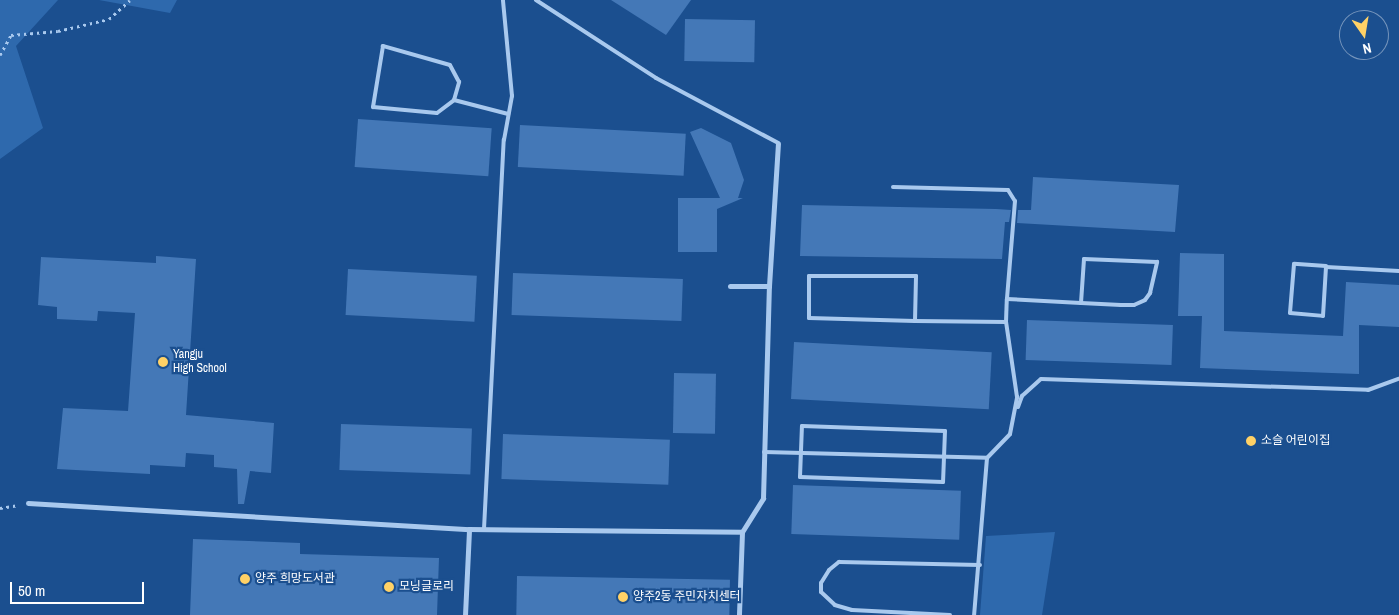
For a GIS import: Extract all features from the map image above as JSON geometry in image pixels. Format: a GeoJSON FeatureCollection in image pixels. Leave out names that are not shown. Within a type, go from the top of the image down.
{"type":"FeatureCollection","features":[{"type":"Feature","properties":{"kind":"street"},"geometry":{"type":"LineString","coordinates":[[739,615],[742,532],[763,498],[770,286],[778,143]]}},
{"type":"Feature","properties":{"kind":"street"},"geometry":{"type":"LineString","coordinates":[[730,286],[770,286]]}},
{"type":"Feature","properties":{"kind":"street"},"geometry":{"type":"LineString","coordinates":[[28,503],[469,529],[742,532]]}},
{"type":"Feature","properties":{"kind":"street"},"geometry":{"type":"LineString","coordinates":[[465,615],[469,529]]}},
{"type":"Feature","properties":{"kind":"lane"},"geometry":{"type":"LineString","coordinates":[[484,529],[495,288],[508,114],[512,96],[504,0]]}},
{"type":"Feature","properties":{"kind":"lane"},"geometry":{"type":"LineString","coordinates":[[536,0],[648,73],[778,143]]}},
{"type":"Feature","properties":{"kind":"lane"},"geometry":{"type":"LineString","coordinates":[[383,46],[450,65],[459,82],[454,100],[437,113],[374,107],[383,46]]}},
{"type":"Feature","properties":{"kind":"lane"},"geometry":{"type":"LineString","coordinates":[[454,100],[508,114]]}},
{"type":"Feature","properties":{"kind":"lane"},"geometry":{"type":"LineString","coordinates":[[893,186],[1008,190],[1015,201],[1006,322],[1017,397],[1010,434],[987,458],[980,565],[974,615]]}},
{"type":"Feature","properties":{"kind":"lane"},"geometry":{"type":"LineString","coordinates":[[1007,299],[1081,303],[1134,304],[1145,300],[1154,283],[1157,262],[1084,259],[1081,303]]}},
{"type":"Feature","properties":{"kind":"lane"},"geometry":{"type":"LineString","coordinates":[[1326,266],[1294,264],[1290,313],[1323,316],[1326,267],[1399,271]]}},
{"type":"Feature","properties":{"kind":"lane"},"geometry":{"type":"LineString","coordinates":[[915,320],[916,276],[810,276],[809,318],[1006,322]]}},
{"type":"Feature","properties":{"kind":"lane"},"geometry":{"type":"LineString","coordinates":[[1014,417],[1022,396],[1041,379],[1368,390],[1399,379]]}},
{"type":"Feature","properties":{"kind":"lane"},"geometry":{"type":"LineString","coordinates":[[802,426],[945,431],[944,457],[943,482],[800,477],[802,426]]}},
{"type":"Feature","properties":{"kind":"lane"},"geometry":{"type":"LineString","coordinates":[[764,452],[987,458]]}},
{"type":"Feature","properties":{"kind":"lane"},"geometry":{"type":"LineString","coordinates":[[950,615],[852,610],[836,605],[821,592],[821,583],[829,570],[839,562],[980,565]]}},
{"type":"Feature","properties":{"kind":"path"},"geometry":{"type":"LineString","coordinates":[[0,55],[11,35],[58,31],[109,19],[130,0]]}},
{"type":"Feature","properties":{"kind":"path"},"geometry":{"type":"LineString","coordinates":[[0,508],[28,503]]}},
{"type":"Feature","properties":{"kind":"shaded area"},"geometry":{"type":"Polygon","coordinates":[[[0,0],[58,0],[16,46],[43,128],[0,159],[0,0]]]}},
{"type":"Feature","properties":{"kind":"shaded area"},"geometry":{"type":"Polygon","coordinates":[[[99,0],[177,0],[170,13],[99,0]]]}},
{"type":"Feature","properties":{"kind":"shaded area"},"geometry":{"type":"Polygon","coordinates":[[[1055,532],[1042,615],[980,615],[986,536],[1055,532]]]}},
{"type":"Feature","properties":{"kind":"building"},"geometry":{"type":"Polygon","coordinates":[[[611,0],[691,0],[666,35],[611,0]]]}},
{"type":"Feature","properties":{"kind":"building"},"geometry":{"type":"Polygon","coordinates":[[[685,19],[755,20],[754,62],[684,61],[685,19]]]}},
{"type":"Feature","properties":{"kind":"building"},"geometry":{"type":"Polygon","coordinates":[[[358,119],[492,128],[488,176],[355,167],[358,119]]]}},
{"type":"Feature","properties":{"kind":"building"},"geometry":{"type":"Polygon","coordinates":[[[520,125],[686,134],[684,176],[518,167],[520,125]]]}},
{"type":"Feature","properties":{"kind":"building"},"geometry":{"type":"Polygon","coordinates":[[[701,128],[731,143],[744,180],[738,198],[743,198],[717,209],[717,252],[678,252],[678,198],[720,198],[690,132],[701,128]]]}},
{"type":"Feature","properties":{"kind":"building"},"geometry":{"type":"Polygon","coordinates":[[[1033,177],[1179,185],[1175,232],[1017,223],[1018,210],[1031,210],[1033,177]]]}},
{"type":"Feature","properties":{"kind":"building"},"geometry":{"type":"Polygon","coordinates":[[[802,205],[1011,210],[1009,222],[1005,222],[1002,259],[800,256],[802,205]]]}},
{"type":"Feature","properties":{"kind":"building"},"geometry":{"type":"Polygon","coordinates":[[[1180,253],[1224,254],[1224,331],[1343,336],[1346,282],[1399,285],[1399,327],[1359,325],[1359,374],[1200,368],[1202,316],[1178,316],[1180,253]]]}},
{"type":"Feature","properties":{"kind":"building"},"geometry":{"type":"Polygon","coordinates":[[[156,256],[196,259],[186,415],[274,423],[271,473],[250,471],[244,504],[238,504],[237,469],[214,467],[214,455],[186,453],[185,467],[150,465],[150,474],[57,469],[63,408],[128,411],[135,313],[98,311],[97,321],[57,319],[57,307],[38,305],[41,257],[156,263],[156,256]]]}},
{"type":"Feature","properties":{"kind":"building"},"geometry":{"type":"Polygon","coordinates":[[[348,269],[477,276],[474,322],[346,315],[348,269]]]}},
{"type":"Feature","properties":{"kind":"building"},"geometry":{"type":"Polygon","coordinates":[[[513,273],[683,279],[681,321],[512,315],[513,273]]]}},
{"type":"Feature","properties":{"kind":"building"},"geometry":{"type":"Polygon","coordinates":[[[1027,320],[1173,325],[1172,365],[1026,360],[1027,320]]]}},
{"type":"Feature","properties":{"kind":"building"},"geometry":{"type":"Polygon","coordinates":[[[794,342],[992,352],[989,409],[791,399],[794,342]]]}},
{"type":"Feature","properties":{"kind":"building"},"geometry":{"type":"Polygon","coordinates":[[[674,373],[716,374],[715,434],[673,433],[674,373]]]}},
{"type":"Feature","properties":{"kind":"building"},"geometry":{"type":"Polygon","coordinates":[[[341,424],[472,429],[470,475],[339,470],[341,424]]]}},
{"type":"Feature","properties":{"kind":"building"},"geometry":{"type":"Polygon","coordinates":[[[503,434],[670,440],[668,485],[501,479],[503,434]]]}},
{"type":"Feature","properties":{"kind":"building"},"geometry":{"type":"Polygon","coordinates":[[[793,485],[961,491],[959,540],[791,534],[793,485]]]}},
{"type":"Feature","properties":{"kind":"building"},"geometry":{"type":"Polygon","coordinates":[[[193,539],[300,543],[300,554],[439,558],[437,615],[190,615],[193,539]]]}},
{"type":"Feature","properties":{"kind":"building","name":"양주2동 주민자치센터"},"geometry":{"type":"Polygon","coordinates":[[[517,576],[730,580],[729,615],[516,615],[517,576]]]}},
{"type":"Feature","properties":{"kind":"place","name":"Yangju High School"},"geometry":{"type":"Point","coordinates":[163,362]}},
{"type":"Feature","properties":{"kind":"place","name":"소슬 어린이집"},"geometry":{"type":"Point","coordinates":[1251,441]}},
{"type":"Feature","properties":{"kind":"place","name":"양주 희망도서관"},"geometry":{"type":"Point","coordinates":[245,579]}},
{"type":"Feature","properties":{"kind":"place","name":"모닝글로리"},"geometry":{"type":"Point","coordinates":[389,587]}},
{"type":"Feature","properties":{"kind":"place","name":"양주2동 주민자치센터"},"geometry":{"type":"Point","coordinates":[623,597]}}]}
